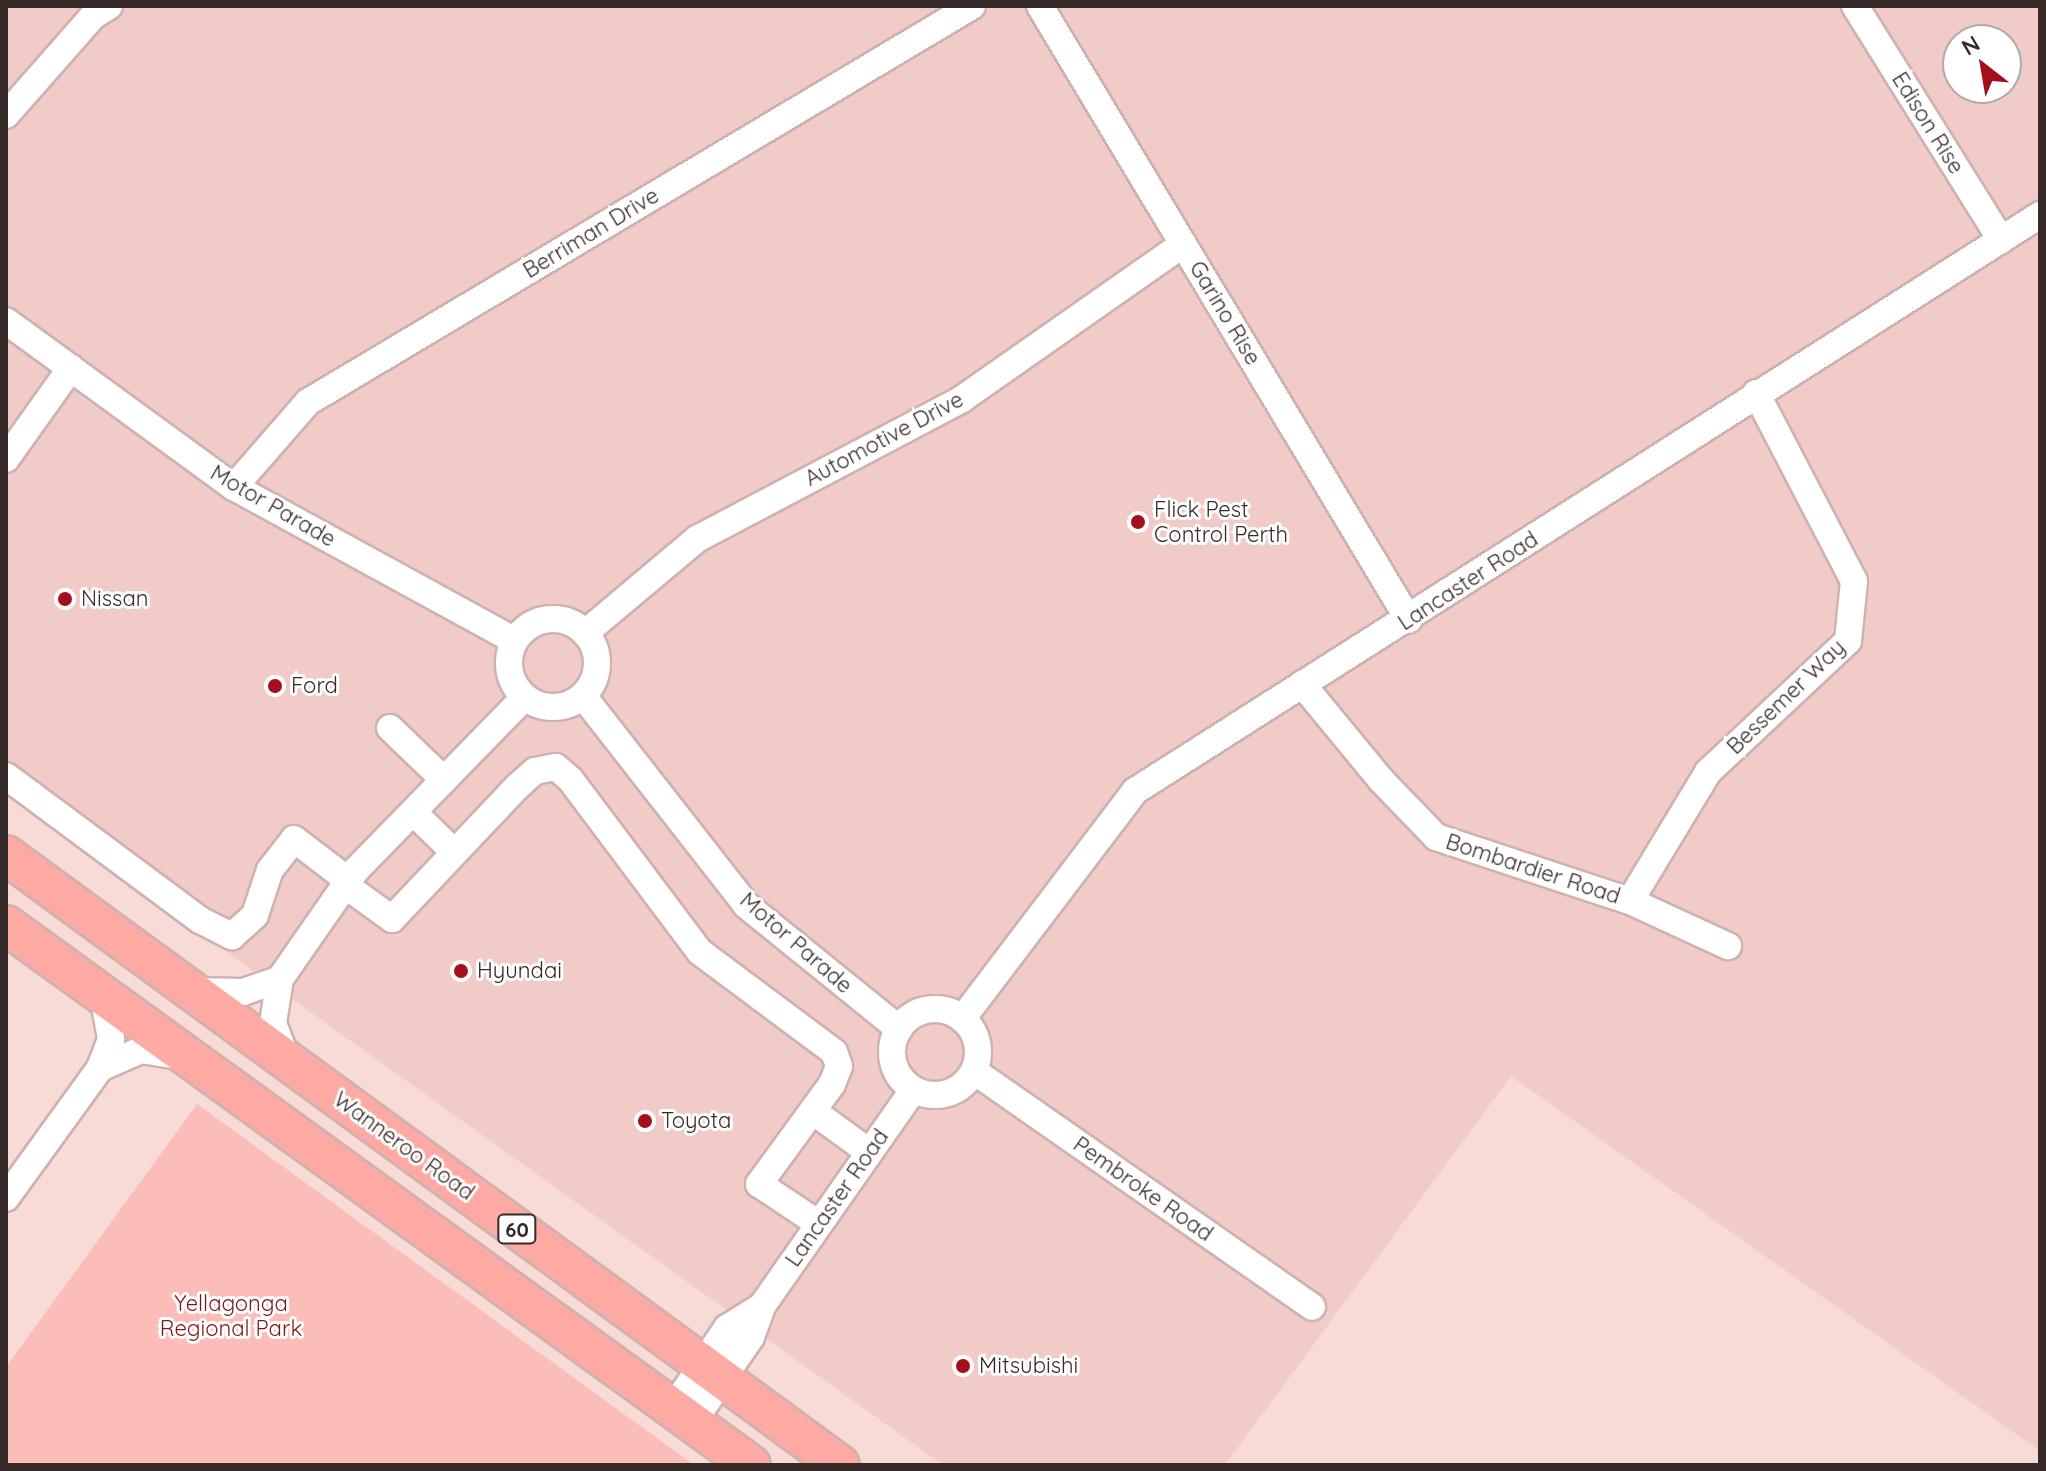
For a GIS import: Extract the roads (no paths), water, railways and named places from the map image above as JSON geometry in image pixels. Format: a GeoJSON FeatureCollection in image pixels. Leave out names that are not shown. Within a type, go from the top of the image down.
{"type":"FeatureCollection","features":[{"type":"Feature","properties":{"kind":"highway","name":"Wanneroo Road"},"geometry":{"type":"LineString","coordinates":[[6,855],[840,1465]]}},
{"type":"Feature","properties":{"kind":"highway","name":"60"},"geometry":{"type":"LineString","coordinates":[[6,925],[751,1465]]}},
{"type":"Feature","properties":{"kind":"street"},"geometry":{"type":"LineString","coordinates":[[6,115],[93,16],[109,6]]}},
{"type":"Feature","properties":{"kind":"street","name":"Berriman Drive"},"geometry":{"type":"LineString","coordinates":[[234,487],[308,402],[972,6]]}},
{"type":"Feature","properties":{"kind":"street","name":"Garino Rise"},"geometry":{"type":"LineString","coordinates":[[1040,6],[1409,620]]}},
{"type":"Feature","properties":{"kind":"street","name":"Edison Rise"},"geometry":{"type":"LineString","coordinates":[[1855,6],[2001,240]]}},
{"type":"Feature","properties":{"kind":"street","name":"Lancaster Road"},"geometry":{"type":"LineString","coordinates":[[962,1019],[1135,791],[1409,620],[1756,393],[2040,215]]}},
{"type":"Feature","properties":{"kind":"street","name":"Automotive Drive"},"geometry":{"type":"LineString","coordinates":[[585,633],[697,539],[962,399],[1183,244]]}},
{"type":"Feature","properties":{"kind":"street","name":"Motor Parade"},"geometry":{"type":"LineString","coordinates":[[6,321],[234,487],[514,640]]}},
{"type":"Feature","properties":{"kind":"street"},"geometry":{"type":"LineString","coordinates":[[6,459],[71,368]]}},
{"type":"Feature","properties":{"kind":"street","name":"Bessemer Way"},"geometry":{"type":"LineString","coordinates":[[1630,901],[1708,772],[1848,641],[1854,581],[1756,393]]}},
{"type":"Feature","properties":{"kind":"street"},"geometry":{"type":"LineString","coordinates":[[556,619],[585,633],[598,665],[583,696],[554,708],[524,698],[508,671],[514,640],[525,628],[556,619]]}},
{"type":"Feature","properties":{"kind":"street","name":"Bombardier Road"},"geometry":{"type":"LineString","coordinates":[[1302,684],[1381,780],[1436,837],[1630,901],[1728,946]]}},
{"type":"Feature","properties":{"kind":"street","name":"Motor Parade"},"geometry":{"type":"LineString","coordinates":[[583,696],[746,905],[899,1029]]}},
{"type":"Feature","properties":{"kind":"street"},"geometry":{"type":"LineString","coordinates":[[287,1060],[273,1023],[280,979],[347,883],[524,698]]}},
{"type":"Feature","properties":{"kind":"street"},"geometry":{"type":"LineString","coordinates":[[390,728],[444,780]]}},
{"type":"Feature","properties":{"kind":"street"},"geometry":{"type":"LineString","coordinates":[[6,776],[200,920],[232,936],[255,915],[270,870],[294,839],[392,919],[535,771],[556,767],[570,779],[700,952],[834,1052],[839,1066],[814,1112],[759,1184],[819,1224]]}},
{"type":"Feature","properties":{"kind":"street"},"geometry":{"type":"LineString","coordinates":[[413,812],[454,852]]}},
{"type":"Feature","properties":{"kind":"street"},"geometry":{"type":"LineString","coordinates":[[194,991],[243,992],[280,979]]}},
{"type":"Feature","properties":{"kind":"street"},"geometry":{"type":"LineString","coordinates":[[6,1198],[100,1068],[111,1039],[103,995]]}},
{"type":"Feature","properties":{"kind":"street"},"geometry":{"type":"LineString","coordinates":[[935,1009],[962,1019],[977,1043],[974,1071],[954,1091],[926,1095],[913,1090],[895,1069],[893,1042],[899,1029],[908,1019],[935,1009]]}},
{"type":"Feature","properties":{"kind":"street"},"geometry":{"type":"LineString","coordinates":[[100,1068],[141,1050],[187,1057]]}},
{"type":"Feature","properties":{"kind":"street","name":"Pembroke Road"},"geometry":{"type":"LineString","coordinates":[[974,1071],[1312,1307]]}},
{"type":"Feature","properties":{"kind":"street","name":"Lancaster Road"},"geometry":{"type":"LineString","coordinates":[[683,1415],[712,1373],[729,1326],[762,1306],[913,1090]]}},
{"type":"Feature","properties":{"kind":"street"},"geometry":{"type":"LineString","coordinates":[[814,1112],[869,1152]]}},
{"type":"Feature","properties":{"kind":"place","name":"Flick Pest Control Perth"},"geometry":{"type":"Point","coordinates":[1138,522]}},
{"type":"Feature","properties":{"kind":"place","name":"Nissan"},"geometry":{"type":"Point","coordinates":[65,599]}},
{"type":"Feature","properties":{"kind":"place","name":"Ford"},"geometry":{"type":"Point","coordinates":[275,686]}},
{"type":"Feature","properties":{"kind":"place","name":"Hyundai"},"geometry":{"type":"Point","coordinates":[461,971]}},
{"type":"Feature","properties":{"kind":"place","name":"Toyota"},"geometry":{"type":"Point","coordinates":[645,1121]}},
{"type":"Feature","properties":{"kind":"place","name":"Mitsubishi"},"geometry":{"type":"Point","coordinates":[963,1366]}},
{"type":"Feature","properties":{"kind":"park label","name":"Yellagonga Regional Park"},"geometry":{"type":"Point","coordinates":[231,1316]}}]}
